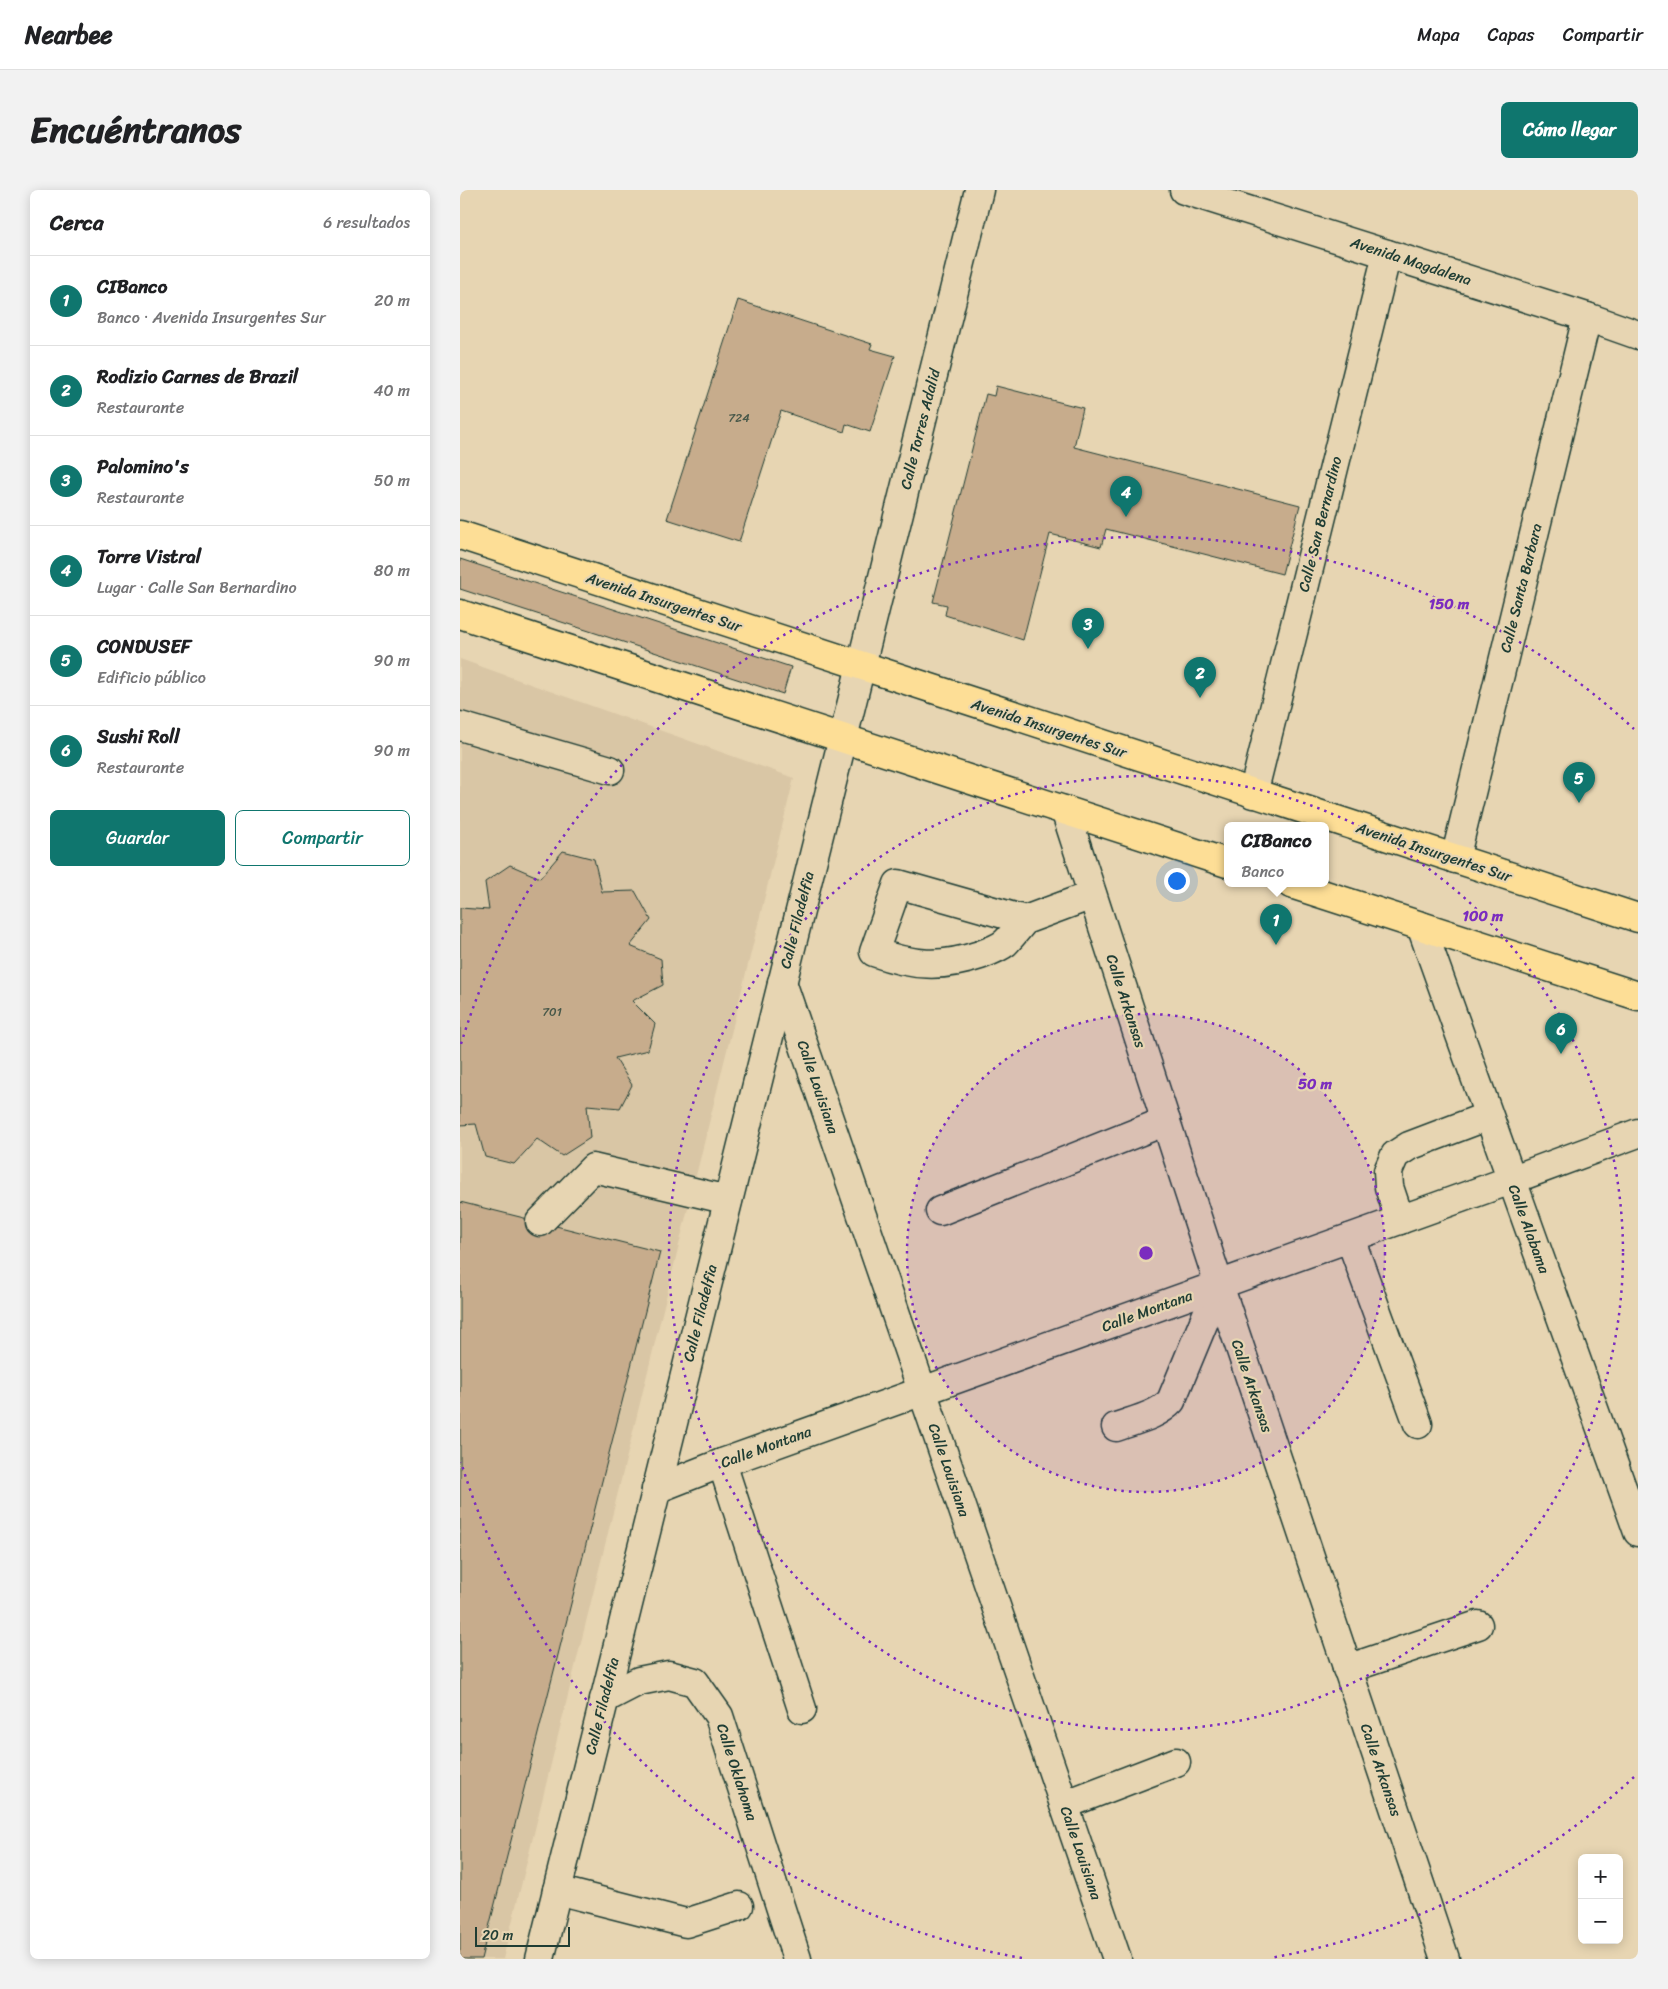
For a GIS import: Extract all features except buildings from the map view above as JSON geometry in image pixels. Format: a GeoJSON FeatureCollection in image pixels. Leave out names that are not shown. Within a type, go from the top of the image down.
{"type":"FeatureCollection","features":[{"type":"Feature","properties":{"kind":"main road","name":"Avenida Insurgentes Sur"},"geometry":{"type":"LineString","coordinates":[[460,536],[1638,918]]}},
{"type":"Feature","properties":{"kind":"main road"},"geometry":{"type":"LineString","coordinates":[[460,614],[1224,862]]}},
{"type":"Feature","properties":{"kind":"main road"},"geometry":{"type":"LineString","coordinates":[[1300,887],[1638,996]]}},
{"type":"Feature","properties":{"kind":"street","name":"Calle Torres Adalid"},"geometry":{"type":"LineString","coordinates":[[860,667],[979,190]]}},
{"type":"Feature","properties":{"kind":"street","name":"Avenida Magdalena"},"geometry":{"type":"LineString","coordinates":[[1184,190],[1638,335]]}},
{"type":"Feature","properties":{"kind":"street","name":"Calle San Bernardino"},"geometry":{"type":"LineString","coordinates":[[1253,794],[1387,254]]}},
{"type":"Feature","properties":{"kind":"street","name":"Calle Santa Barbara"},"geometry":{"type":"LineString","coordinates":[[1455,859],[1587,318]]}},
{"type":"Feature","properties":{"kind":"street","name":"Calle Filadelfia"},"geometry":{"type":"LineString","coordinates":[[540,1959],[860,667]]}},
{"type":"Feature","properties":{"kind":"street"},"geometry":{"type":"LineString","coordinates":[[460,726],[610,770]]}},
{"type":"Feature","properties":{"kind":"street","name":"Calle Arkansas"},"geometry":{"type":"LineString","coordinates":[[1065,810],[1219,1285],[1445,1959]]}},
{"type":"Feature","properties":{"kind":"street"},"geometry":{"type":"LineString","coordinates":[[1025,920],[898,884],[874,952],[899,961],[945,964],[961,962],[1004,944],[1025,920],[1092,895]]}},
{"type":"Feature","properties":{"kind":"street","name":"Calle Alabama"},"geometry":{"type":"LineString","coordinates":[[1421,926],[1638,1532]]}},
{"type":"Feature","properties":{"kind":"street","name":"Calle Louisiana"},"geometry":{"type":"LineString","coordinates":[[782,982],[1117,1959]]}},
{"type":"Feature","properties":{"kind":"street"},"geometry":{"type":"LineString","coordinates":[[1400,1220],[1389,1187],[1388,1171],[1396,1155],[1409,1146],[1488,1116]]}},
{"type":"Feature","properties":{"kind":"street"},"geometry":{"type":"LineString","coordinates":[[940,1211],[1166,1121]]}},
{"type":"Feature","properties":{"kind":"street","name":"Calle Montana"},"geometry":{"type":"LineString","coordinates":[[656,1489],[722,1463],[1638,1133]]}},
{"type":"Feature","properties":{"kind":"street"},"geometry":{"type":"LineString","coordinates":[[540,1222],[593,1168],[728,1200]]}},
{"type":"Feature","properties":{"kind":"street"},"geometry":{"type":"LineString","coordinates":[[1350,1238],[1418,1424]]}},
{"type":"Feature","properties":{"kind":"street"},"geometry":{"type":"LineString","coordinates":[[1116,1427],[1156,1412],[1164,1408],[1171,1401],[1219,1285]]}},
{"type":"Feature","properties":{"kind":"street"},"geometry":{"type":"LineString","coordinates":[[722,1463],[802,1709]]}},
{"type":"Feature","properties":{"kind":"street"},"geometry":{"type":"LineString","coordinates":[[1347,1669],[1478,1625]]}},
{"type":"Feature","properties":{"kind":"street","name":"Calle Oklahoma"},"geometry":{"type":"LineString","coordinates":[[604,1699],[639,1681],[668,1675],[695,1682],[719,1716],[797,1959]]}},
{"type":"Feature","properties":{"kind":"street"},"geometry":{"type":"LineString","coordinates":[[1064,1805],[1176,1762]]}},
{"type":"Feature","properties":{"kind":"street"},"geometry":{"type":"LineString","coordinates":[[557,1890],[686,1923],[739,1906]]}},
{"type":"Feature","properties":{"kind":"shaded area"},"geometry":{"type":"Polygon","coordinates":[[[460,659],[794,778],[503,1959],[460,1959],[460,659]]]}},
{"type":"Feature","properties":{"kind":"place","name":"Torre Vistral"},"geometry":{"type":"Point","coordinates":[1126,517]}},
{"type":"Feature","properties":{"kind":"place","name":"Palomino's"},"geometry":{"type":"Point","coordinates":[1088,649]}},
{"type":"Feature","properties":{"kind":"place","name":"Rodizio Carnes de Brazil"},"geometry":{"type":"Point","coordinates":[1200,698]}},
{"type":"Feature","properties":{"kind":"place","name":"CONDUSEF"},"geometry":{"type":"Point","coordinates":[1579,803]}},
{"type":"Feature","properties":{"kind":"place","name":"CIBanco"},"geometry":{"type":"Point","coordinates":[1276,945]}},
{"type":"Feature","properties":{"kind":"place","name":"Sushi Roll"},"geometry":{"type":"Point","coordinates":[1561,1054]}}]}
